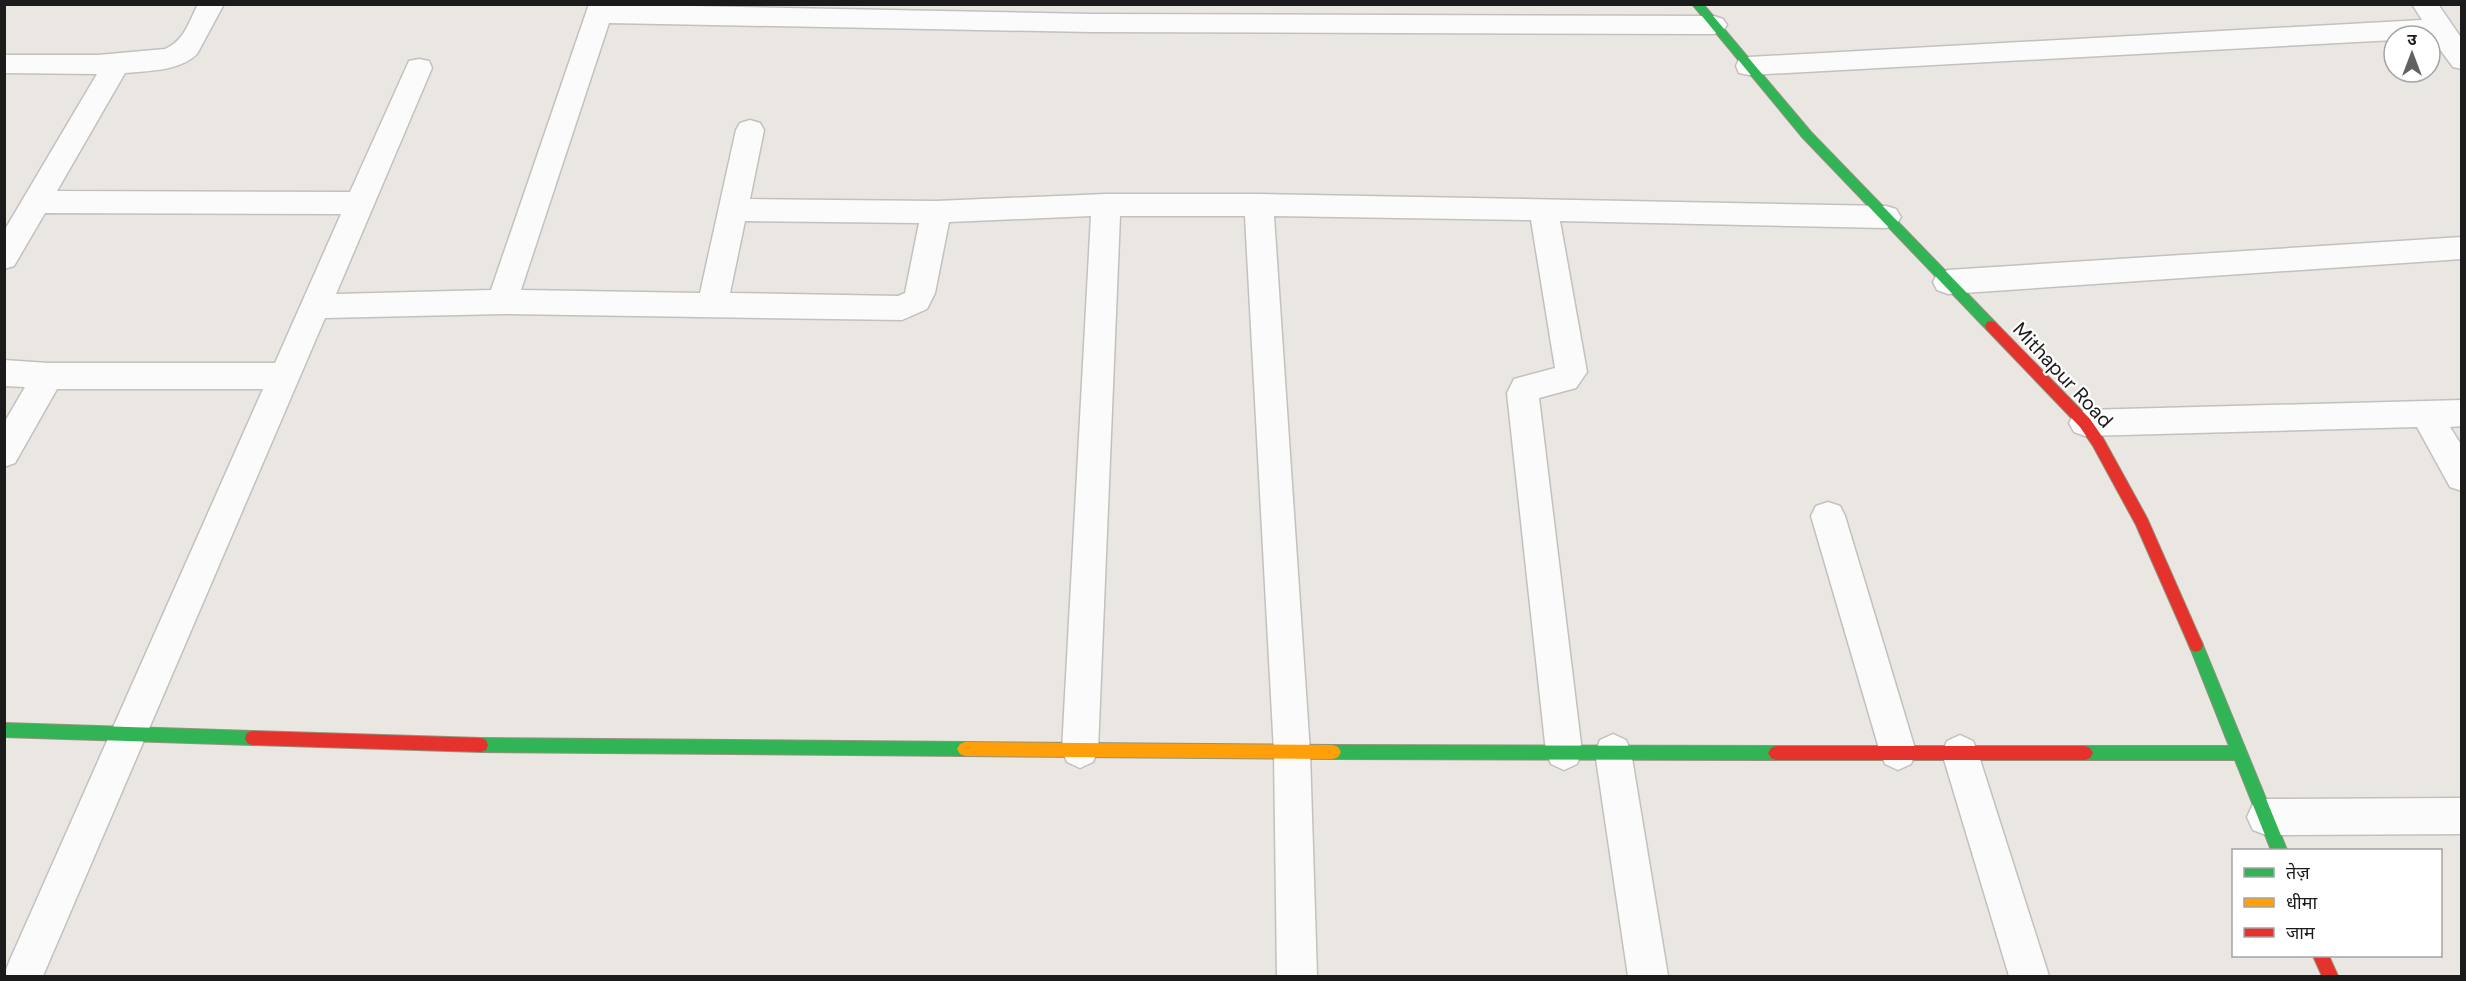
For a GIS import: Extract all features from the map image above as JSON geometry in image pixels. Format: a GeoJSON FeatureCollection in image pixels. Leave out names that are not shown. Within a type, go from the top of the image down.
{"type":"FeatureCollection","features":[{"type":"Feature","properties":{"kind":"street"},"geometry":{"type":"LineString","coordinates":[[4,64],[116,64],[172,57],[181,53],[189,44],[211,4]]}},
{"type":"Feature","properties":{"kind":"street","name":"Mithapur Road"},"geometry":{"type":"LineString","coordinates":[[1697,4],[1807,135],[2085,423],[2104,449],[2129,490],[2194,638],[2272,834]]}},
{"type":"Feature","properties":{"kind":"street"},"geometry":{"type":"LineString","coordinates":[[2425,4],[2438,24]]}},
{"type":"Feature","properties":{"kind":"street"},"geometry":{"type":"LineString","coordinates":[[502,302],[580,75],[600,9],[1091,23],[1714,25]]}},
{"type":"Feature","properties":{"kind":"street"},"geometry":{"type":"LineString","coordinates":[[1749,66],[2382,31]]}},
{"type":"Feature","properties":{"kind":"street"},"geometry":{"type":"LineString","coordinates":[[2442,31],[2462,60]]}},
{"type":"Feature","properties":{"kind":"street"},"geometry":{"type":"LineString","coordinates":[[4,258],[116,64]]}},
{"type":"Feature","properties":{"kind":"street"},"geometry":{"type":"LineString","coordinates":[[23,976],[419,68]]}},
{"type":"Feature","properties":{"kind":"street"},"geometry":{"type":"LineString","coordinates":[[713,303],[750,130]]}},
{"type":"Feature","properties":{"kind":"street"},"geometry":{"type":"LineString","coordinates":[[37,202],[360,203]]}},
{"type":"Feature","properties":{"kind":"street"},"geometry":{"type":"LineString","coordinates":[[733,210],[936,212],[1106,205],[1259,205],[1886,218]]}},
{"type":"Feature","properties":{"kind":"street"},"geometry":{"type":"LineString","coordinates":[[1080,750],[1106,205]]}},
{"type":"Feature","properties":{"kind":"street"},"geometry":{"type":"LineString","coordinates":[[1259,205],[1292,752],[1297,976]]}},
{"type":"Feature","properties":{"kind":"street"},"geometry":{"type":"LineString","coordinates":[[1544,210],[1571,372],[1565,379],[1526,388],[1523,393],[1564,752]]}},
{"type":"Feature","properties":{"kind":"street"},"geometry":{"type":"LineString","coordinates":[[315,306],[502,302],[713,303],[902,308],[911,304],[920,292],[936,212]]}},
{"type":"Feature","properties":{"kind":"street"},"geometry":{"type":"LineString","coordinates":[[1948,282],[2462,248]]}},
{"type":"Feature","properties":{"kind":"street"},"geometry":{"type":"LineString","coordinates":[[4,373],[48,376],[284,376]]}},
{"type":"Feature","properties":{"kind":"street"},"geometry":{"type":"LineString","coordinates":[[4,453],[48,376]]}},
{"type":"Feature","properties":{"kind":"street"},"geometry":{"type":"LineString","coordinates":[[2085,423],[2462,413]]}},
{"type":"Feature","properties":{"kind":"street"},"geometry":{"type":"LineString","coordinates":[[2426,414],[2462,477]]}},
{"type":"Feature","properties":{"kind":"street"},"geometry":{"type":"LineString","coordinates":[[1828,516],[1898,752]]}},
{"type":"Feature","properties":{"kind":"street"},"geometry":{"type":"LineString","coordinates":[[4,730],[483,745],[1292,752],[2240,753]]}},
{"type":"Feature","properties":{"kind":"street"},"geometry":{"type":"LineString","coordinates":[[1613,752],[1648,976]]}},
{"type":"Feature","properties":{"kind":"street"},"geometry":{"type":"LineString","coordinates":[[1960,753],[2029,976]]}},
{"type":"Feature","properties":{"kind":"street"},"geometry":{"type":"LineString","coordinates":[[2272,834],[2462,816]]}},
{"type":"Feature","properties":{"kind":"street"},"geometry":{"type":"LineString","coordinates":[[2321,957],[2330,976]]}},
{"type":"Feature","properties":{"kind":"traffic: fast"},"geometry":{"type":"LineString","coordinates":[[1697,4],[1807,135],[1991,326]]}},
{"type":"Feature","properties":{"kind":"traffic: fast"},"geometry":{"type":"LineString","coordinates":[[2196,645],[2279,849]]}},
{"type":"Feature","properties":{"kind":"traffic: fast"},"geometry":{"type":"LineString","coordinates":[[4,730],[252,738]]}},
{"type":"Feature","properties":{"kind":"traffic: fast"},"geometry":{"type":"LineString","coordinates":[[481,745],[965,749]]}},
{"type":"Feature","properties":{"kind":"traffic: fast"},"geometry":{"type":"LineString","coordinates":[[1333,752],[1776,753]]}},
{"type":"Feature","properties":{"kind":"traffic: fast"},"geometry":{"type":"LineString","coordinates":[[2085,753],[2240,753]]}},
{"type":"Feature","properties":{"kind":"traffic: slow"},"geometry":{"type":"LineString","coordinates":[[965,749],[1333,752]]}},
{"type":"Feature","properties":{"kind":"traffic: jam"},"geometry":{"type":"LineString","coordinates":[[1991,326],[2085,423],[2098,442],[2142,522],[2196,645]]}},
{"type":"Feature","properties":{"kind":"traffic: jam"},"geometry":{"type":"LineString","coordinates":[[252,738],[481,745]]}},
{"type":"Feature","properties":{"kind":"traffic: jam"},"geometry":{"type":"LineString","coordinates":[[1776,753],[2085,753]]}},
{"type":"Feature","properties":{"kind":"traffic: jam"},"geometry":{"type":"LineString","coordinates":[[2321,957],[2330,976]]}}]}
